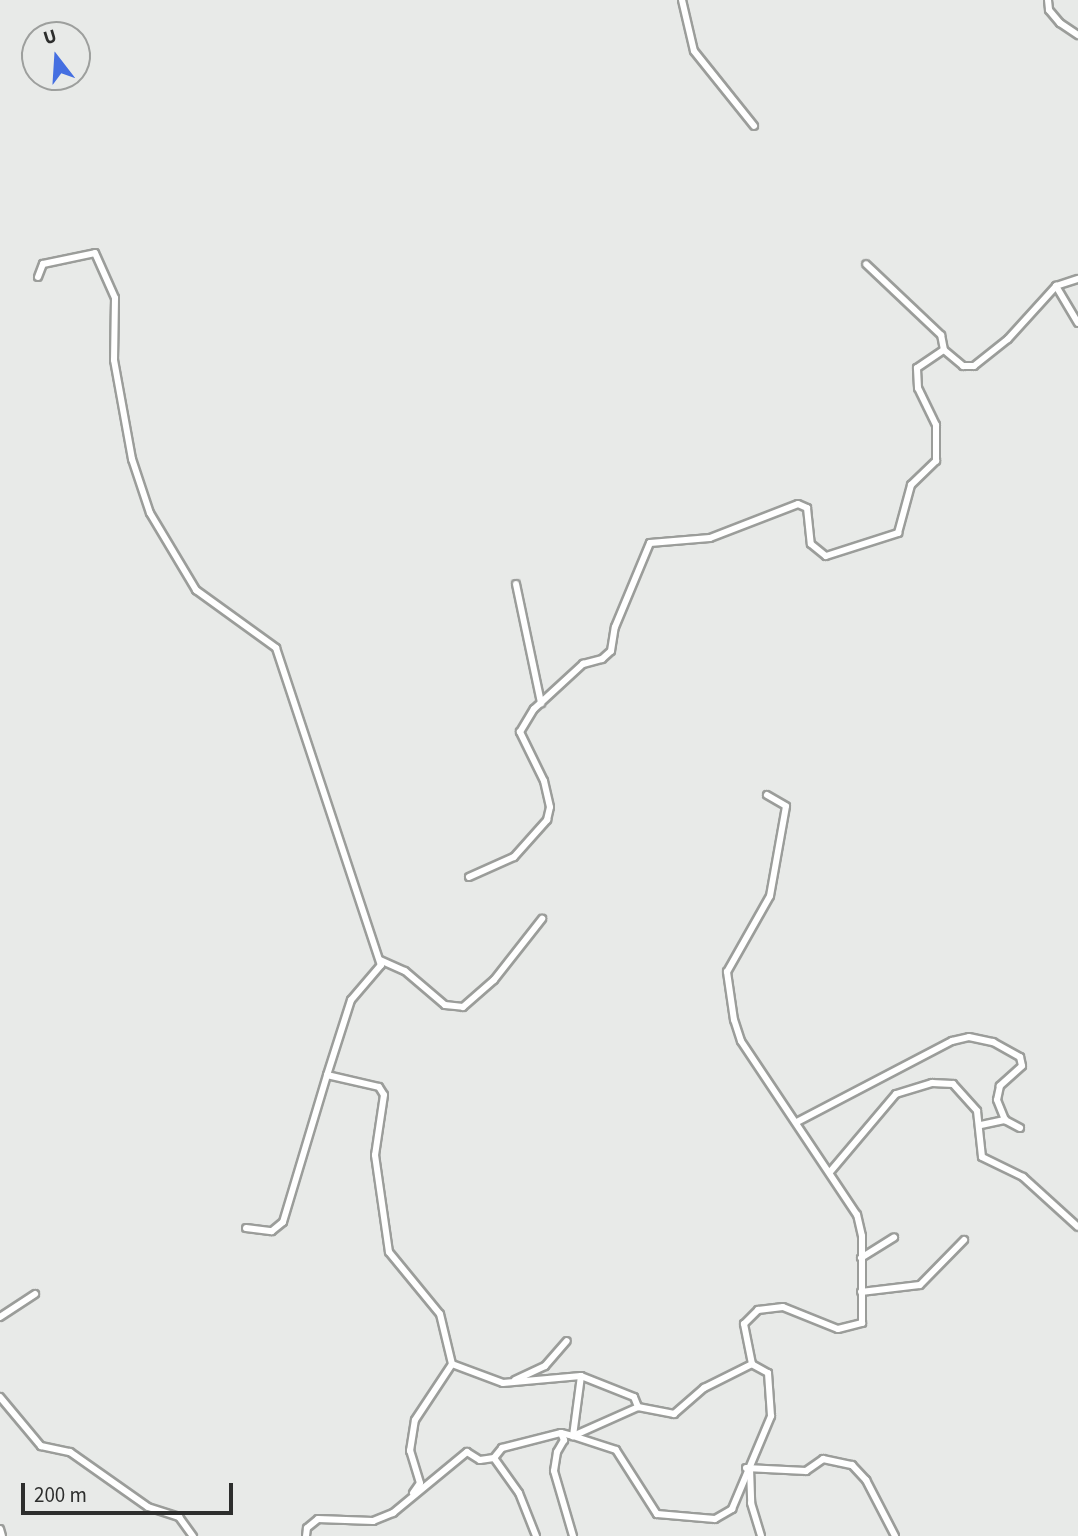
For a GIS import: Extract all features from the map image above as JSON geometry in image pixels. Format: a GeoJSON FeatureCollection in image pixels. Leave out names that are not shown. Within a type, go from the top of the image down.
{"type":"FeatureCollection","features":[{"type":"Feature","properties":{"kind":"street"},"geometry":{"type":"LineString","coordinates":[[682,0],[694,51],[754,126]]}},
{"type":"Feature","properties":{"kind":"street"},"geometry":{"type":"LineString","coordinates":[[1048,0],[1049,10],[1060,23],[1078,35]]}},
{"type":"Feature","properties":{"kind":"street"},"geometry":{"type":"LineString","coordinates":[[38,277],[43,264],[95,253],[115,298],[114,360],[132,459],[150,513],[196,590],[276,648],[380,960],[374,978],[351,1000],[283,1222],[272,1231],[246,1228]]}},
{"type":"Feature","properties":{"kind":"street"},"geometry":{"type":"LineString","coordinates":[[866,264],[941,335],[944,350],[963,366],[974,366],[1008,339],[1056,286],[1078,279]]}},
{"type":"Feature","properties":{"kind":"street"},"geometry":{"type":"LineString","coordinates":[[1056,286],[1078,323]]}},
{"type":"Feature","properties":{"kind":"street"},"geometry":{"type":"LineString","coordinates":[[469,877],[514,857],[547,820],[550,807],[544,781],[536,756],[520,732],[541,703],[583,664],[602,659],[611,651],[615,627],[650,543],[710,538],[798,504],[807,508],[811,544],[826,556],[898,533],[911,485],[936,461],[936,425],[918,388],[917,368],[944,350]]}},
{"type":"Feature","properties":{"kind":"street"},"geometry":{"type":"LineString","coordinates":[[516,584],[541,703]]}},
{"type":"Feature","properties":{"kind":"street"},"geometry":{"type":"LineString","coordinates":[[306,1536],[307,1528],[318,1519],[373,1521],[407,1501],[467,1452],[480,1460],[494,1458],[502,1448],[561,1433],[617,1450],[657,1514],[722,1516],[732,1509],[769,1426],[772,1405],[768,1373],[752,1364],[744,1333],[752,1314],[783,1307],[838,1329],[856,1328],[865,1312],[861,1292],[857,1215],[741,1041],[727,980],[729,964],[761,920],[771,897],[786,806],[767,795]]}},
{"type":"Feature","properties":{"kind":"street"},"geometry":{"type":"LineString","coordinates":[[380,960],[405,971],[446,1005],[463,1007],[494,980],[542,919]]}},
{"type":"Feature","properties":{"kind":"street"},"geometry":{"type":"LineString","coordinates":[[797,1122],[952,1041],[970,1037],[993,1042],[1022,1060],[1020,1070],[998,1093],[1005,1120]]}},
{"type":"Feature","properties":{"kind":"street"},"geometry":{"type":"LineString","coordinates":[[327,1075],[379,1087],[384,1095],[375,1155],[383,1232],[389,1252],[440,1314],[452,1364],[415,1420],[410,1451],[420,1483],[407,1501]]}},
{"type":"Feature","properties":{"kind":"street"},"geometry":{"type":"LineString","coordinates":[[830,1172],[891,1099],[907,1088],[953,1084],[972,1102],[981,1125],[982,1157],[1023,1177],[1078,1227]]}},
{"type":"Feature","properties":{"kind":"street"},"geometry":{"type":"LineString","coordinates":[[981,1125],[1005,1120],[1020,1128]]}},
{"type":"Feature","properties":{"kind":"street"},"geometry":{"type":"LineString","coordinates":[[861,1258],[894,1237]]}},
{"type":"Feature","properties":{"kind":"street"},"geometry":{"type":"LineString","coordinates":[[861,1292],[920,1285],[964,1240]]}},
{"type":"Feature","properties":{"kind":"street"},"geometry":{"type":"LineString","coordinates":[[0,1317],[35,1294]]}},
{"type":"Feature","properties":{"kind":"street"},"geometry":{"type":"LineString","coordinates":[[503,1383],[545,1366],[567,1341]]}},
{"type":"Feature","properties":{"kind":"street"},"geometry":{"type":"LineString","coordinates":[[452,1364],[503,1383],[581,1376],[634,1397],[638,1406]]}},
{"type":"Feature","properties":{"kind":"street"},"geometry":{"type":"LineString","coordinates":[[573,1436],[638,1406],[674,1414],[704,1388],[752,1364]]}},
{"type":"Feature","properties":{"kind":"street"},"geometry":{"type":"LineString","coordinates":[[573,1436],[581,1376]]}},
{"type":"Feature","properties":{"kind":"street"},"geometry":{"type":"LineString","coordinates":[[0,1397],[41,1446],[70,1452],[148,1507],[179,1517],[193,1536]]}},
{"type":"Feature","properties":{"kind":"street"},"geometry":{"type":"LineString","coordinates":[[561,1433],[564,1440],[557,1452],[554,1471],[573,1536]]}},
{"type":"Feature","properties":{"kind":"street"},"geometry":{"type":"LineString","coordinates":[[494,1458],[519,1493],[536,1536]]}},
{"type":"Feature","properties":{"kind":"street"},"geometry":{"type":"LineString","coordinates":[[748,1468],[806,1472],[823,1459],[852,1465],[866,1480],[895,1536]]}},
{"type":"Feature","properties":{"kind":"street"},"geometry":{"type":"LineString","coordinates":[[748,1468],[751,1503],[761,1536]]}},
{"type":"Feature","properties":{"kind":"street"},"geometry":{"type":"LineString","coordinates":[[0,1529],[2,1536]]}}]}
